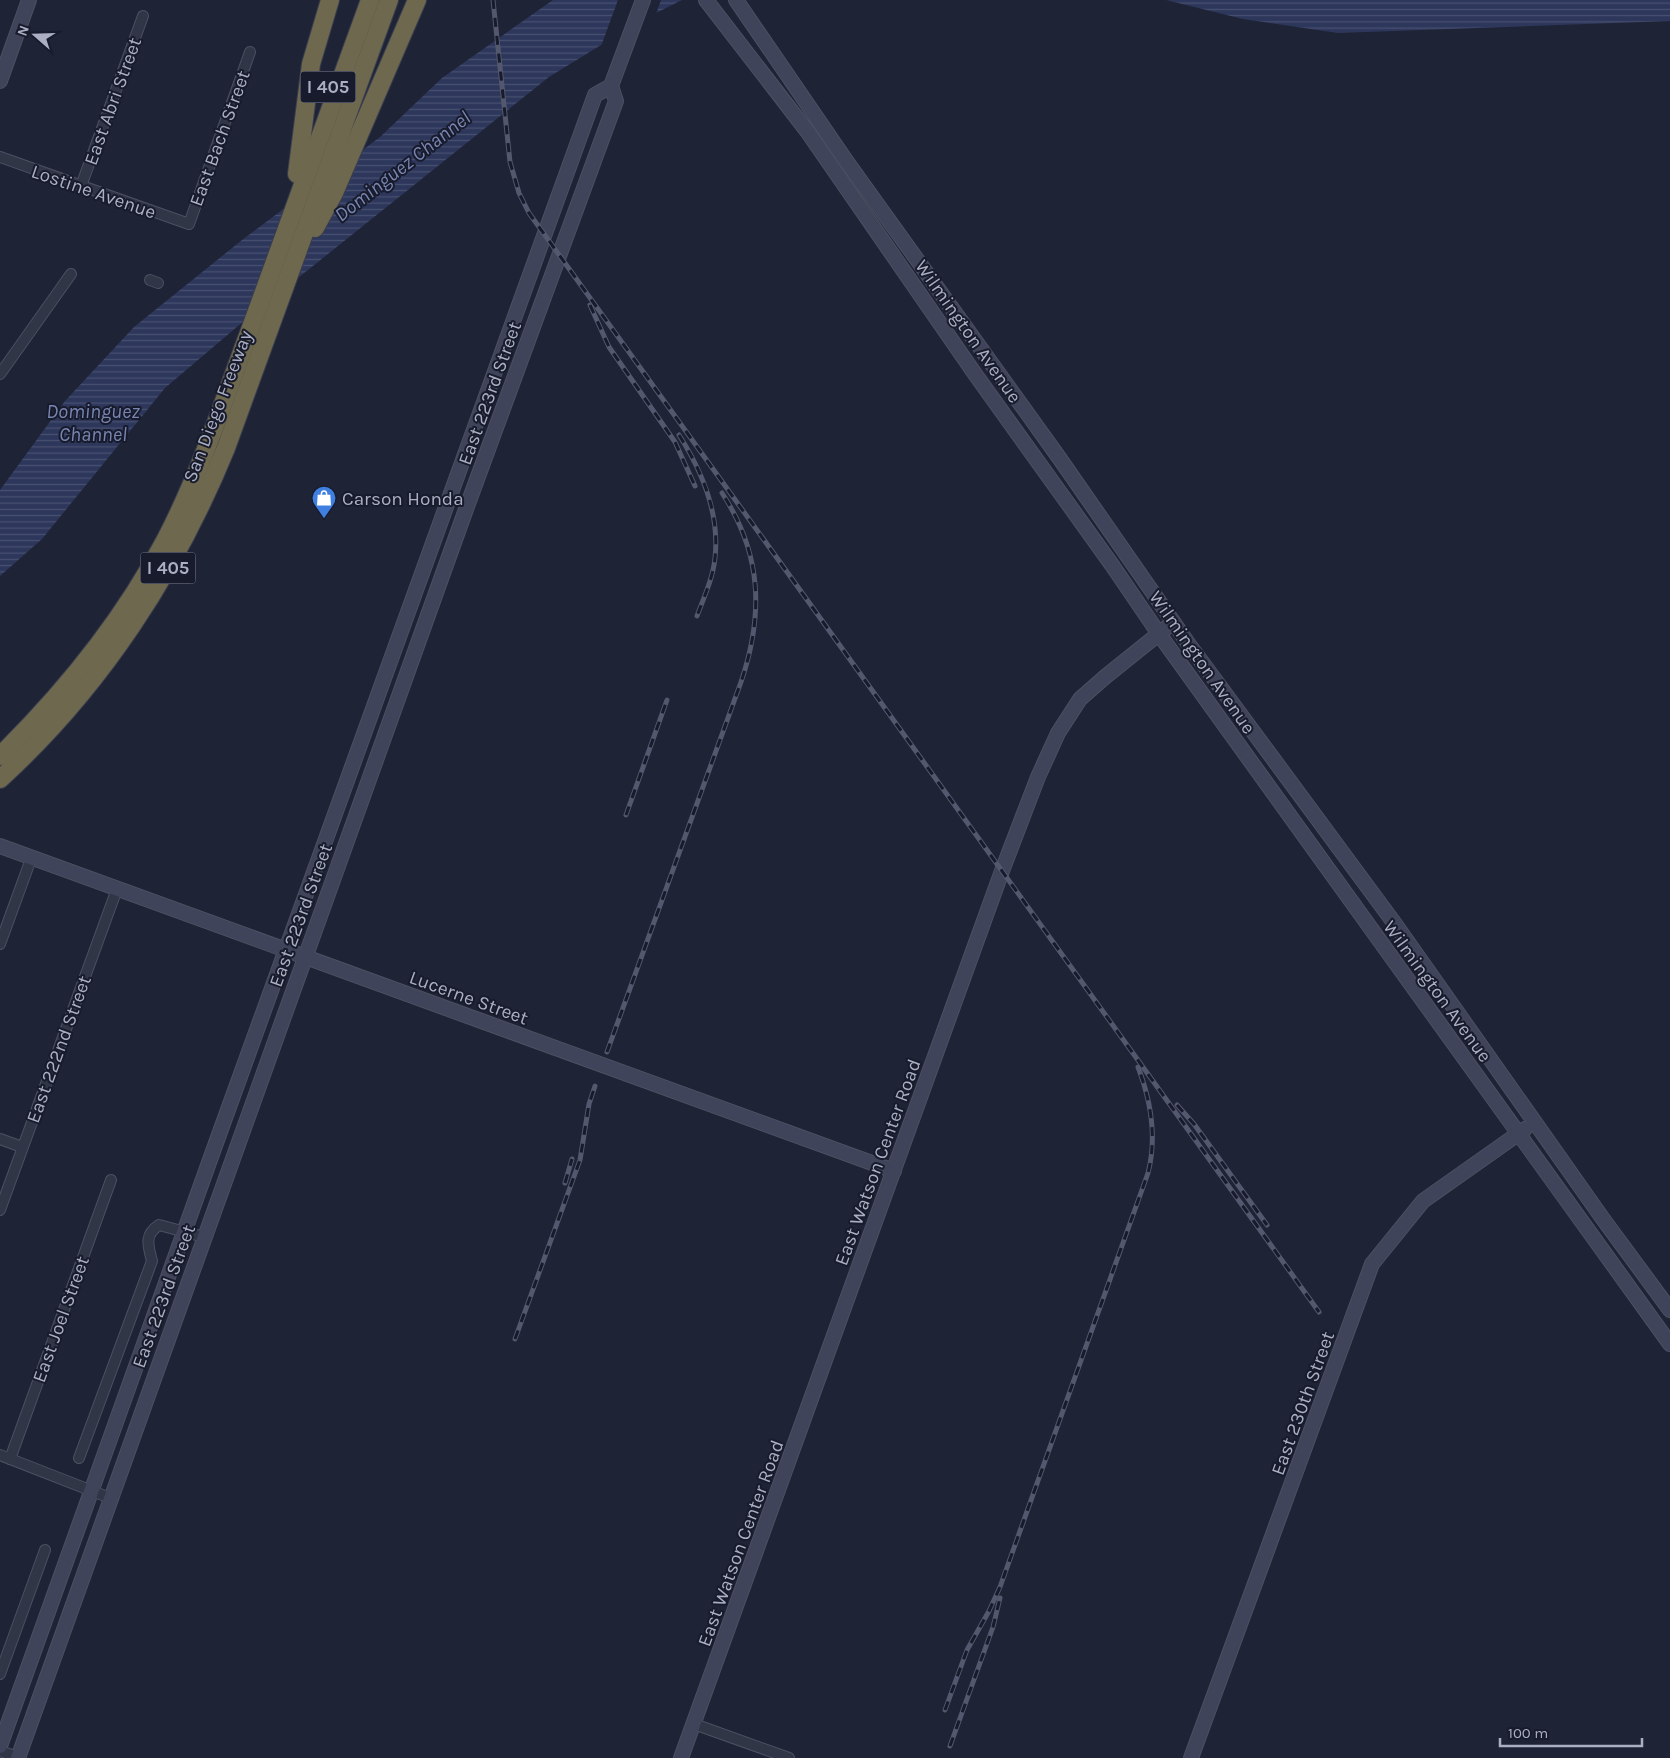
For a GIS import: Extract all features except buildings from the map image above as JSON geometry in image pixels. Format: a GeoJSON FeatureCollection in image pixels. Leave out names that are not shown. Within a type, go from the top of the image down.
{"type":"FeatureCollection","features":[{"type":"Feature","properties":{"kind":"highway"},"geometry":{"type":"LineString","coordinates":[[297,174],[311,64],[330,0]]}},
{"type":"Feature","properties":{"kind":"highway","name":"San Diego Freeway"},"geometry":{"type":"LineString","coordinates":[[0,741],[23,719],[74,660],[124,590],[154,539],[245,341],[297,174],[360,0]]}},
{"type":"Feature","properties":{"kind":"highway"},"geometry":{"type":"LineString","coordinates":[[317,157],[370,0]]}},
{"type":"Feature","properties":{"kind":"highway"},"geometry":{"type":"LineString","coordinates":[[0,756],[24,732],[92,654],[115,622],[151,564],[178,514],[204,456],[245,341],[377,0]]}},
{"type":"Feature","properties":{"kind":"highway","name":"San Diego Freeway"},"geometry":{"type":"LineString","coordinates":[[0,779],[41,739],[99,672],[136,620],[166,572],[212,482],[389,0]]}},
{"type":"Feature","properties":{"kind":"highway"},"geometry":{"type":"LineString","coordinates":[[290,272],[334,193],[416,0]]}},
{"type":"Feature","properties":{"kind":"highway"},"geometry":{"type":"LineString","coordinates":[[0,765],[68,694],[128,614],[148,581],[187,509],[210,460],[245,341]]}},
{"type":"Feature","properties":{"kind":"main road"},"geometry":{"type":"LineString","coordinates":[[0,81],[29,0]]}},
{"type":"Feature","properties":{"kind":"main road","name":"East 223rd Street"},"geometry":{"type":"LineString","coordinates":[[0,1746],[184,1231],[596,95],[610,86],[642,0]]}},
{"type":"Feature","properties":{"kind":"main road","name":"Wilmington Avenue"},"geometry":{"type":"LineString","coordinates":[[706,0],[808,130],[934,314],[1159,634],[1670,1344]]}},
{"type":"Feature","properties":{"kind":"main road","name":"Wilmington Avenue"},"geometry":{"type":"LineString","coordinates":[[736,0],[948,304],[1060,459],[1174,622],[1395,924],[1534,1122],[1670,1310]]}},
{"type":"Feature","properties":{"kind":"main road","name":"East 223rd Street"},"geometry":{"type":"LineString","coordinates":[[18,1758],[305,957],[616,101],[610,86]]}},
{"type":"Feature","properties":{"kind":"main road"},"geometry":{"type":"LineString","coordinates":[[934,314],[948,304]]}},
{"type":"Feature","properties":{"kind":"main road","name":"East Watson Center Road"},"geometry":{"type":"LineString","coordinates":[[681,1758],[1002,871],[1038,777],[1056,737],[1080,699],[1174,622]]}},
{"type":"Feature","properties":{"kind":"main road","name":"Lucerne Street"},"geometry":{"type":"LineString","coordinates":[[0,846],[894,1171]]}},
{"type":"Feature","properties":{"kind":"main road","name":"East 230th Street"},"geometry":{"type":"LineString","coordinates":[[1191,1758],[1372,1264],[1423,1201],[1534,1122]]}},
{"type":"Feature","properties":{"kind":"street","name":"East Abri Street"},"geometry":{"type":"LineString","coordinates":[[81,186],[143,16]]}},
{"type":"Feature","properties":{"kind":"street","name":"East Bach Street"},"geometry":{"type":"LineString","coordinates":[[188,224],[250,52]]}},
{"type":"Feature","properties":{"kind":"street","name":"Lostine Avenue"},"geometry":{"type":"LineString","coordinates":[[0,157],[188,224]]}},
{"type":"Feature","properties":{"kind":"street"},"geometry":{"type":"LineString","coordinates":[[0,374],[71,274]]}},
{"type":"Feature","properties":{"kind":"street"},"geometry":{"type":"LineString","coordinates":[[0,944],[31,858]]}},
{"type":"Feature","properties":{"kind":"street","name":"East 222nd Street"},"geometry":{"type":"LineString","coordinates":[[0,1210],[117,889]]}},
{"type":"Feature","properties":{"kind":"street"},"geometry":{"type":"LineString","coordinates":[[0,1139],[22,1147]]}},
{"type":"Feature","properties":{"kind":"street","name":"East Joel Street"},"geometry":{"type":"LineString","coordinates":[[5,1457],[110,1180]]}},
{"type":"Feature","properties":{"kind":"street"},"geometry":{"type":"LineString","coordinates":[[78,1458],[152,1261],[148,1237],[152,1230],[159,1225],[204,1237]]}},
{"type":"Feature","properties":{"kind":"street"},"geometry":{"type":"LineString","coordinates":[[5,1457],[110,1498]]}},
{"type":"Feature","properties":{"kind":"street"},"geometry":{"type":"LineString","coordinates":[[0,1674],[45,1550]]}},
{"type":"Feature","properties":{"kind":"street"},"geometry":{"type":"LineString","coordinates":[[694,1724],[789,1758]]}},
{"type":"Feature","properties":{"kind":"street"},"geometry":{"type":"LineString","coordinates":[[0,1751],[18,1758]]}},
{"type":"Feature","properties":{"kind":"water","name":"Dominguez Channel"},"geometry":{"type":"Polygon","coordinates":[[[553,0],[682,0],[640,21],[549,77],[238,326],[165,388],[42,539],[0,576],[0,490],[65,401],[134,327],[242,240],[380,137],[442,78],[553,0]]]}},
{"type":"Feature","properties":{"kind":"water"},"geometry":{"type":"Polygon","coordinates":[[[1166,0],[1670,0],[1670,21],[1338,33],[1243,19],[1166,0]]]}},
{"type":"Feature","properties":{"kind":"pier"},"geometry":{"type":"Polygon","coordinates":[[[618,0],[661,0],[655,17],[600,49],[618,0]]]}},
{"type":"Feature","properties":{"kind":"railway"},"geometry":{"type":"LineString","coordinates":[[493,0],[510,162],[519,193],[529,213],[1319,1312]]}},
{"type":"Feature","properties":{"kind":"railway"},"geometry":{"type":"LineString","coordinates":[[590,305],[609,347],[675,442],[695,486]]}},
{"type":"Feature","properties":{"kind":"railway"},"geometry":{"type":"LineString","coordinates":[[679,435],[702,478],[708,493],[715,525],[714,565],[697,616]]}},
{"type":"Feature","properties":{"kind":"railway"},"geometry":{"type":"LineString","coordinates":[[607,1052],[741,682],[748,657],[756,608],[752,562],[745,539],[722,493]]}},
{"type":"Feature","properties":{"kind":"railway"},"geometry":{"type":"LineString","coordinates":[[626,815],[667,700]]}},
{"type":"Feature","properties":{"kind":"railway"},"geometry":{"type":"LineString","coordinates":[[945,1710],[967,1650],[1000,1587],[1148,1173],[1152,1146],[1151,1120],[1143,1080],[1138,1067]]}},
{"type":"Feature","properties":{"kind":"railway"},"geometry":{"type":"LineString","coordinates":[[515,1339],[580,1160],[589,1104],[595,1086]]}},
{"type":"Feature","properties":{"kind":"railway"},"geometry":{"type":"LineString","coordinates":[[1177,1105],[1194,1124],[1267,1225]]}},
{"type":"Feature","properties":{"kind":"railway"},"geometry":{"type":"LineString","coordinates":[[565,1183],[572,1159]]}},
{"type":"Feature","properties":{"kind":"railway"},"geometry":{"type":"LineString","coordinates":[[950,1746],[993,1627],[1000,1598]]}},
{"type":"Feature","properties":{"kind":"place","name":"Carson Honda"},"geometry":{"type":"Point","coordinates":[324,519]}}]}
